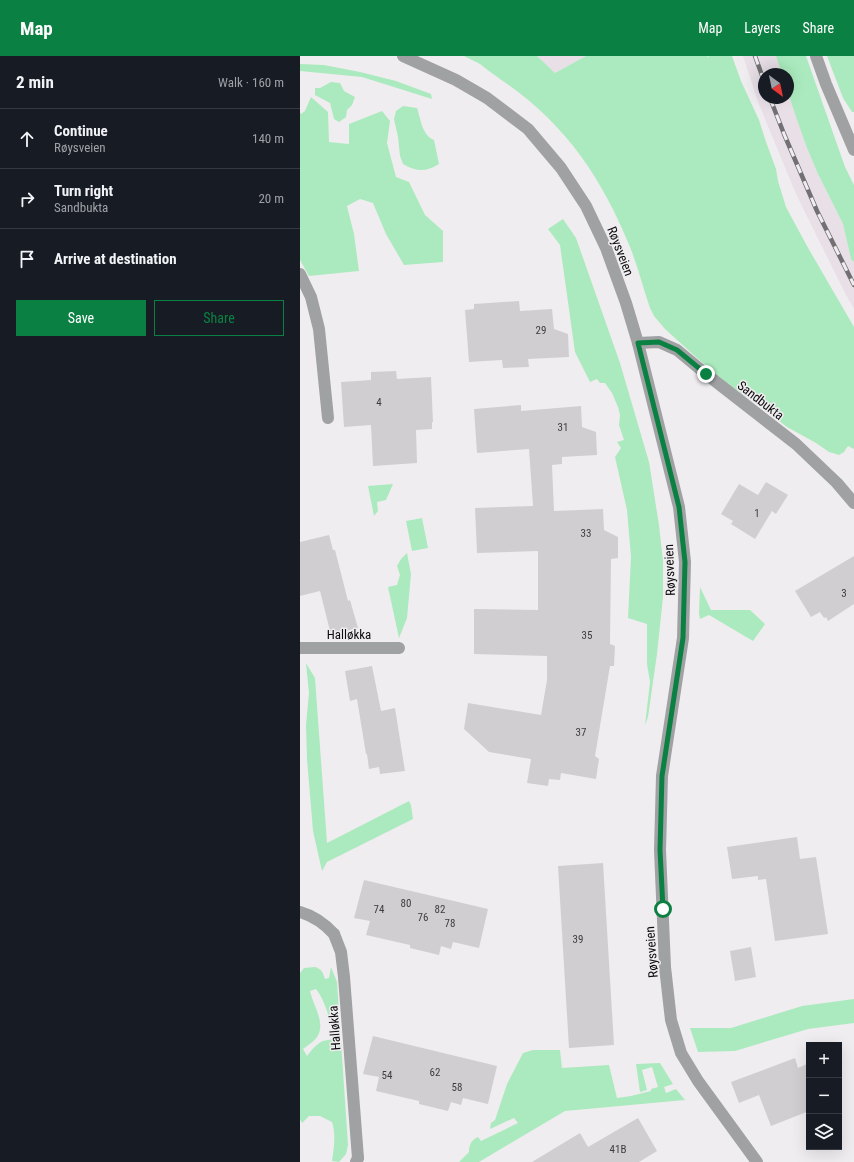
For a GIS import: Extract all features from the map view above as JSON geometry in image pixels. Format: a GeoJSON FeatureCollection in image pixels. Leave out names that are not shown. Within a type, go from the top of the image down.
{"type":"FeatureCollection","features":[{"type":"Feature","properties":{"kind":"street","name":"Røysveien"},"geometry":{"type":"LineString","coordinates":[[403,56],[456,80],[487,98],[528,129],[561,168],[586,206],[606,248],[626,303],[638,343],[679,507],[685,562],[683,638],[662,776],[660,850],[665,967],[671,1020],[681,1053],[684,1058],[698,1081],[757,1162]]}},
{"type":"Feature","properties":{"kind":"street"},"geometry":{"type":"LineString","coordinates":[[816,56],[826,84],[854,150]]}},
{"type":"Feature","properties":{"kind":"street"},"geometry":{"type":"LineString","coordinates":[[300,274],[311,297],[319,329],[328,418]]}},
{"type":"Feature","properties":{"kind":"street","name":"Sandbukta"},"geometry":{"type":"LineString","coordinates":[[638,343],[659,342],[677,350],[796,444],[837,483],[854,503]]}},
{"type":"Feature","properties":{"kind":"street","name":"Halløkka"},"geometry":{"type":"LineString","coordinates":[[300,648],[399,648]]}},
{"type":"Feature","properties":{"kind":"street","name":"Halløkka"},"geometry":{"type":"LineString","coordinates":[[300,912],[311,915],[326,925],[334,934],[341,952],[357,1160]]}},
{"type":"Feature","properties":{"kind":"shaded area"},"geometry":{"type":"Polygon","coordinates":[[[537,56],[586,56],[555,73],[537,56]]]}},
{"type":"Feature","properties":{"kind":"shaded area"},"geometry":{"type":"Polygon","coordinates":[[[743,56],[776,56],[780,68],[758,68],[758,102],[743,56]]]}},
{"type":"Feature","properties":{"kind":"shaded area"},"geometry":{"type":"Polygon","coordinates":[[[759,104],[792,104],[807,148],[818,174],[843,224],[851,259],[854,262],[854,309],[846,295],[796,194],[759,104]]]}},
{"type":"Feature","properties":{"kind":"green space"},"geometry":{"type":"Polygon","coordinates":[[[464,56],[537,56],[555,73],[586,56],[732,56],[741,81],[759,120],[776,169],[786,207],[854,327],[854,449],[848,446],[844,452],[839,455],[829,452],[787,427],[728,384],[665,329],[654,316],[650,308],[633,255],[619,221],[593,174],[578,152],[562,132],[523,96],[480,64],[464,56]]]}},
{"type":"Feature","properties":{"kind":"green space"},"geometry":{"type":"Polygon","coordinates":[[[776,56],[806,56],[845,167],[854,185],[854,262],[851,259],[843,224],[818,174],[792,104],[794,104],[794,68],[780,68],[776,56]]]}},
{"type":"Feature","properties":{"kind":"green space"},"geometry":{"type":"Polygon","coordinates":[[[827,56],[854,56],[854,112],[852,112],[843,98],[827,56]]]}},
{"type":"Feature","properties":{"kind":"green space"},"geometry":{"type":"Polygon","coordinates":[[[300,64],[324,65],[396,81],[431,94],[432,99],[362,77],[300,71],[300,64]]]}},
{"type":"Feature","properties":{"kind":"green space"},"geometry":{"type":"Polygon","coordinates":[[[331,82],[340,83],[344,91],[355,97],[352,105],[347,110],[346,117],[339,122],[334,119],[330,103],[315,95],[315,88],[320,88],[331,82]]]}},
{"type":"Feature","properties":{"kind":"green space"},"geometry":{"type":"Polygon","coordinates":[[[311,97],[328,112],[329,142],[349,144],[349,124],[382,111],[390,121],[387,143],[396,177],[409,182],[425,215],[443,231],[443,262],[404,265],[386,234],[373,203],[360,199],[347,206],[354,234],[359,271],[309,276],[300,260],[300,112],[301,114],[305,111],[311,97]]]}},
{"type":"Feature","properties":{"kind":"green space"},"geometry":{"type":"Polygon","coordinates":[[[403,106],[417,108],[424,131],[434,140],[439,164],[426,170],[417,170],[403,164],[400,156],[394,119],[396,111],[403,106]]]}},
{"type":"Feature","properties":{"kind":"green space"},"geometry":{"type":"Polygon","coordinates":[[[563,219],[576,238],[620,363],[649,462],[663,561],[663,597],[657,654],[648,717],[645,725],[650,682],[647,664],[647,624],[628,618],[631,557],[627,510],[615,457],[621,448],[617,442],[624,440],[619,425],[620,415],[612,393],[605,383],[600,383],[597,379],[590,382],[575,352],[560,245],[548,229],[563,219]]]}},
{"type":"Feature","properties":{"kind":"green space"},"geometry":{"type":"Polygon","coordinates":[[[393,484],[386,500],[377,502],[378,511],[374,516],[368,486],[393,484]]]}},
{"type":"Feature","properties":{"kind":"green space"},"geometry":{"type":"Polygon","coordinates":[[[422,518],[428,548],[412,551],[406,521],[422,518]]]}},
{"type":"Feature","properties":{"kind":"green space"},"geometry":{"type":"Polygon","coordinates":[[[407,553],[411,574],[407,618],[399,638],[388,587],[397,585],[400,575],[397,566],[407,553]]]}},
{"type":"Feature","properties":{"kind":"green space"},"geometry":{"type":"Polygon","coordinates":[[[700,587],[711,610],[750,610],[765,624],[753,641],[709,615],[700,619],[700,587]]]}},
{"type":"Feature","properties":{"kind":"green space"},"geometry":{"type":"Polygon","coordinates":[[[306,663],[315,678],[327,843],[409,801],[413,819],[327,862],[322,871],[313,831],[307,759],[306,725],[309,693],[306,663]]]}},
{"type":"Feature","properties":{"kind":"green space"},"geometry":{"type":"Polygon","coordinates":[[[315,967],[319,969],[325,979],[329,978],[331,967],[337,982],[348,1145],[346,1154],[339,1162],[332,1161],[334,1136],[332,1122],[320,1116],[309,1116],[302,1123],[300,1119],[300,973],[304,968],[315,967]],[[316,989],[310,991],[319,1018],[320,1028],[316,1038],[303,1049],[307,1056],[320,1042],[333,1039],[328,1012],[320,994],[316,989]]]}},
{"type":"Feature","properties":{"kind":"green space"},"geometry":{"type":"Polygon","coordinates":[[[854,999],[854,1023],[808,1029],[735,1051],[698,1052],[690,1028],[731,1028],[802,1006],[854,999]]]}},
{"type":"Feature","properties":{"kind":"green space"},"geometry":{"type":"Polygon","coordinates":[[[533,1050],[560,1050],[562,1068],[609,1065],[617,1098],[651,1091],[651,1089],[658,1087],[652,1067],[642,1070],[647,1090],[640,1092],[636,1064],[660,1063],[673,1084],[664,1087],[666,1093],[676,1089],[685,1100],[565,1111],[479,1162],[459,1162],[469,1152],[471,1143],[476,1138],[478,1137],[481,1141],[518,1123],[514,1118],[490,1129],[491,1123],[495,1120],[507,1084],[523,1053],[533,1050]]]}},
{"type":"Feature","properties":{"kind":"building"},"geometry":{"type":"Polygon","coordinates":[[[519,301],[520,311],[552,309],[554,329],[568,334],[569,357],[528,359],[529,367],[503,368],[502,360],[469,362],[465,310],[474,309],[474,304],[519,301]]]}},
{"type":"Feature","properties":{"kind":"building"},"geometry":{"type":"Polygon","coordinates":[[[396,371],[397,379],[431,377],[432,429],[416,430],[417,463],[373,466],[371,425],[344,427],[341,382],[371,380],[371,372],[396,371]]]}},
{"type":"Feature","properties":{"kind":"building"},"geometry":{"type":"Polygon","coordinates":[[[521,405],[521,411],[581,406],[582,427],[596,432],[597,455],[562,457],[562,464],[552,465],[554,511],[603,509],[604,530],[618,537],[618,558],[611,559],[610,644],[615,646],[614,666],[610,666],[595,756],[599,759],[596,779],[561,773],[560,780],[549,779],[548,786],[527,783],[531,759],[489,752],[464,729],[468,703],[541,715],[547,680],[547,656],[474,654],[474,609],[538,610],[538,551],[477,553],[475,508],[533,506],[529,449],[477,453],[474,409],[521,405]]]}},
{"type":"Feature","properties":{"kind":"building"},"geometry":{"type":"Polygon","coordinates":[[[766,482],[788,495],[776,514],[772,511],[755,539],[731,524],[733,521],[721,514],[739,484],[758,495],[766,482]]]}},
{"type":"Feature","properties":{"kind":"building"},"geometry":{"type":"Polygon","coordinates":[[[329,535],[333,550],[335,550],[348,601],[350,600],[358,628],[331,635],[320,591],[300,596],[300,542],[329,535]]]}},
{"type":"Feature","properties":{"kind":"building"},"geometry":{"type":"Polygon","coordinates":[[[854,556],[854,604],[828,621],[820,612],[811,617],[795,591],[854,556]]]}},
{"type":"Feature","properties":{"kind":"building"},"geometry":{"type":"Polygon","coordinates":[[[372,666],[381,711],[395,708],[405,771],[380,774],[379,767],[369,769],[357,699],[350,701],[345,671],[372,666]]]}},
{"type":"Feature","properties":{"kind":"building"},"geometry":{"type":"Polygon","coordinates":[[[797,837],[800,859],[816,857],[828,934],[775,941],[766,879],[758,880],[758,876],[732,879],[727,847],[797,837]]]}},
{"type":"Feature","properties":{"kind":"building"},"geometry":{"type":"Polygon","coordinates":[[[603,863],[614,1045],[569,1048],[558,866],[603,863]]]}},
{"type":"Feature","properties":{"kind":"building"},"geometry":{"type":"Polygon","coordinates":[[[364,880],[488,909],[479,948],[453,942],[451,949],[441,946],[439,955],[410,948],[410,945],[366,935],[370,921],[354,918],[364,880]]]}},
{"type":"Feature","properties":{"kind":"building"},"geometry":{"type":"Polygon","coordinates":[[[751,947],[756,977],[735,981],[730,951],[751,947]]]}},
{"type":"Feature","properties":{"kind":"building"},"geometry":{"type":"Polygon","coordinates":[[[373,1036],[497,1066],[488,1104],[463,1098],[461,1105],[451,1102],[448,1111],[419,1104],[419,1101],[376,1091],[379,1077],[363,1074],[373,1036]]]}},
{"type":"Feature","properties":{"kind":"building"},"geometry":{"type":"Polygon","coordinates":[[[795,1058],[798,1068],[806,1064],[806,1112],[771,1126],[759,1095],[739,1103],[731,1082],[795,1058]]]}},
{"type":"Feature","properties":{"kind":"building"},"geometry":{"type":"Polygon","coordinates":[[[638,1118],[657,1151],[639,1162],[532,1162],[580,1133],[588,1147],[638,1118]]]}},
{"type":"Feature","properties":{"kind":"railway"},"geometry":{"type":"LineString","coordinates":[[755,56],[759,68]]}},
{"type":"Feature","properties":{"kind":"railway"},"geometry":{"type":"LineString","coordinates":[[772,104],[817,211],[854,285]]}},
{"type":"Feature","properties":{"kind":"route"},"geometry":{"type":"LineString","coordinates":[[663,909],[660,850],[662,776],[683,638],[685,562],[679,507],[638,343],[659,342],[677,350],[706,374]]}}]}
